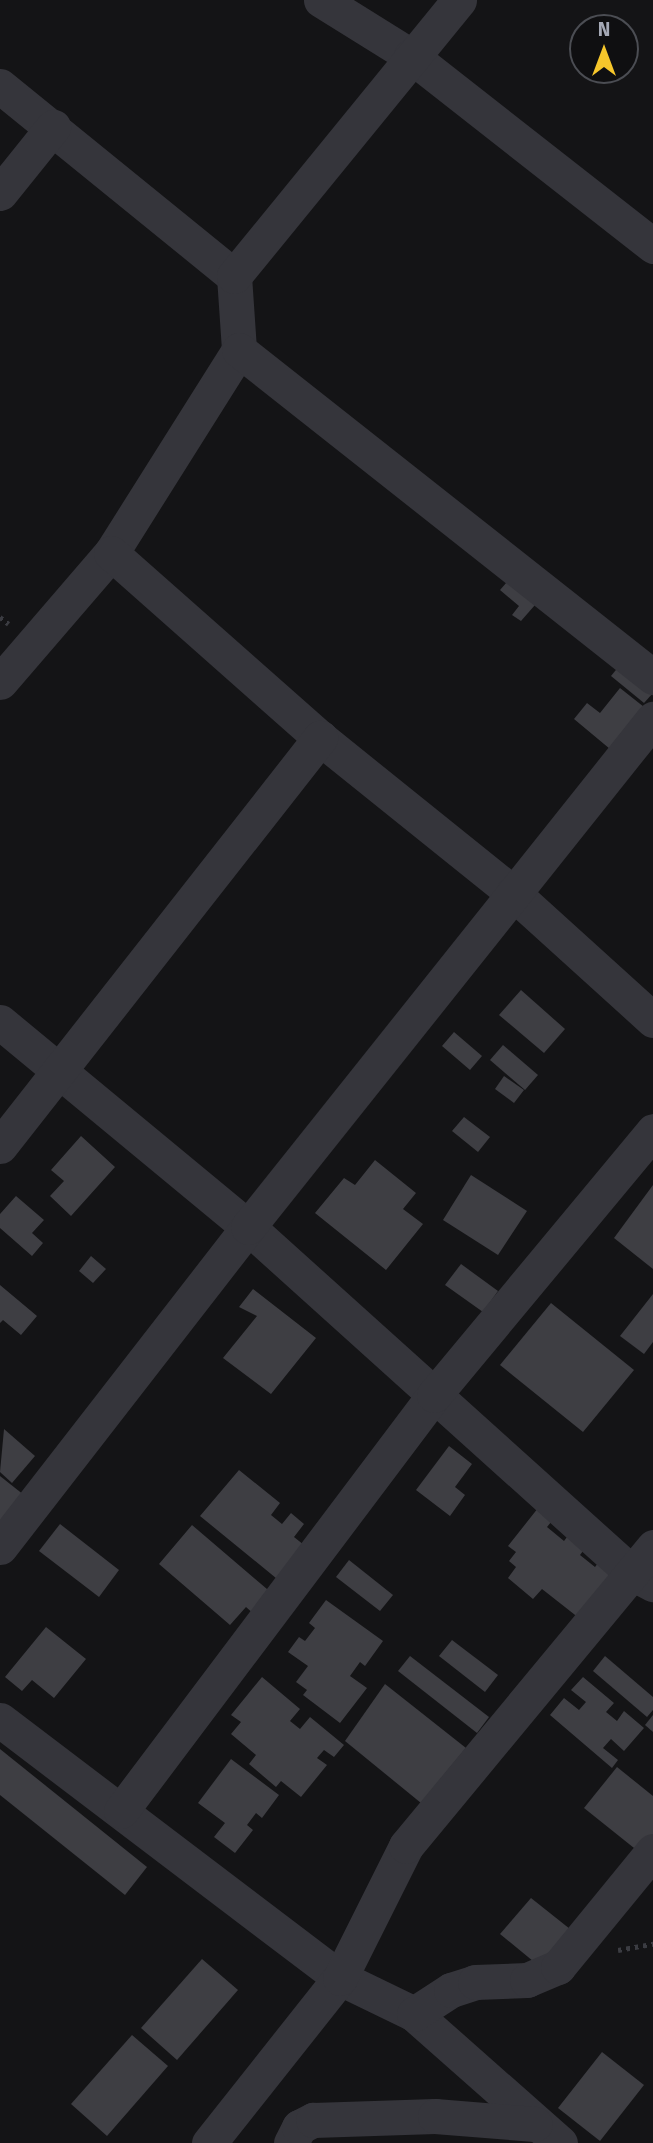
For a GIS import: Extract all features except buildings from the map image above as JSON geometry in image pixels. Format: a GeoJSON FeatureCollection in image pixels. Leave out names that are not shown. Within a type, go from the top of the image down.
{"type":"FeatureCollection","features":[{"type":"Feature","properties":{"kind":"street"},"geometry":{"type":"LineString","coordinates":[[321,0],[411,56],[653,246]]}},
{"type":"Feature","properties":{"kind":"street"},"geometry":{"type":"LineString","coordinates":[[0,682],[111,553],[239,350],[234,276],[458,0]]}},
{"type":"Feature","properties":{"kind":"street"},"geometry":{"type":"LineString","coordinates":[[0,86],[234,276]]}},
{"type":"Feature","properties":{"kind":"street"},"geometry":{"type":"LineString","coordinates":[[0,193],[53,127]]}},
{"type":"Feature","properties":{"kind":"street"},"geometry":{"type":"LineString","coordinates":[[239,350],[653,677]]}},
{"type":"Feature","properties":{"kind":"street"},"geometry":{"type":"LineString","coordinates":[[111,553],[320,738],[513,893],[653,1020]]}},
{"type":"Feature","properties":{"kind":"street"},"geometry":{"type":"LineString","coordinates":[[0,1547],[248,1227],[653,719]]}},
{"type":"Feature","properties":{"kind":"street"},"geometry":{"type":"LineString","coordinates":[[0,1146],[58,1067],[320,738]]}},
{"type":"Feature","properties":{"kind":"street"},"geometry":{"type":"LineString","coordinates":[[0,1022],[58,1067],[248,1227],[434,1395],[646,1568],[406,1846],[340,1978],[209,2143]]}},
{"type":"Feature","properties":{"kind":"street"},"geometry":{"type":"LineString","coordinates":[[121,1811],[434,1395],[653,1131]]}},
{"type":"Feature","properties":{"kind":"street"},"geometry":{"type":"LineString","coordinates":[[0,1720],[340,1978],[414,2014],[547,2134]]}},
{"type":"Feature","properties":{"kind":"street"},"geometry":{"type":"LineString","coordinates":[[414,2014],[451,1990],[475,1982],[527,1980],[558,1967],[653,1851]]}},
{"type":"Feature","properties":{"kind":"street"},"geometry":{"type":"LineString","coordinates":[[291,2143],[299,2127],[313,2120],[435,2116],[547,2134]]}}]}
